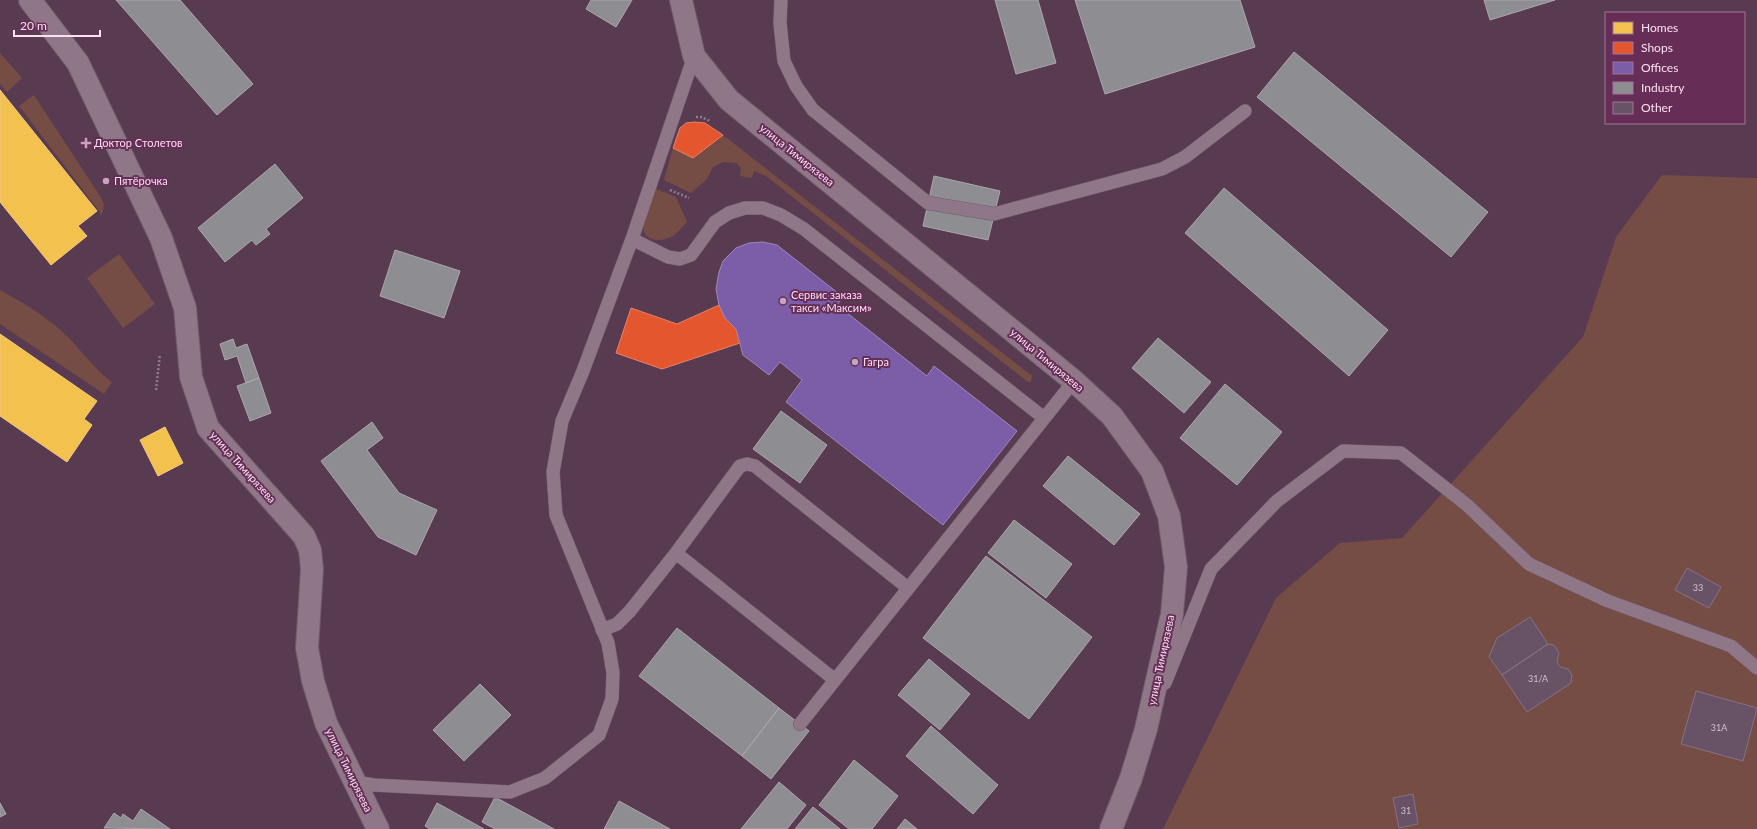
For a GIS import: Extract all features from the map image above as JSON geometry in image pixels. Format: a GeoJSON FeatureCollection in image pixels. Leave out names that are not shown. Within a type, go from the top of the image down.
{"type":"FeatureCollection","features":[{"type":"Feature","properties":{"kind":"street","name":"улица Тимирязева"},"geometry":{"type":"LineString","coordinates":[[30,0],[78,63],[161,238],[185,308],[191,377],[208,428],[304,536],[310,550],[312,569],[307,648],[313,682],[326,723],[378,829]]}},
{"type":"Feature","properties":{"kind":"street","name":"улица Тимирязева"},"geometry":{"type":"LineString","coordinates":[[681,0],[694,56],[729,100],[1074,381],[1112,416],[1152,471],[1169,516],[1176,567],[1172,614],[1146,729],[1131,778],[1111,829]]}},
{"type":"Feature","properties":{"kind":"lane"},"geometry":{"type":"LineString","coordinates":[[781,0],[780,23],[784,61],[796,86],[813,110],[928,203],[994,214],[1162,169],[1185,157],[1245,111]]}},
{"type":"Feature","properties":{"kind":"lane"},"geometry":{"type":"LineString","coordinates":[[355,782],[374,786],[510,792],[545,778],[599,735],[612,699],[613,673],[608,643],[556,515],[553,472],[562,421],[583,371],[632,239],[694,56]]}},
{"type":"Feature","properties":{"kind":"lane"},"geometry":{"type":"LineString","coordinates":[[632,239],[668,257],[680,259],[691,255],[715,222],[729,213],[745,208],[763,208],[781,215],[804,229],[1044,418]]}},
{"type":"Feature","properties":{"kind":"lane"},"geometry":{"type":"LineString","coordinates":[[800,724],[1074,381]]}},
{"type":"Feature","properties":{"kind":"lane"},"geometry":{"type":"LineString","coordinates":[[1146,729],[1211,569],[1276,501],[1343,452],[1401,453],[1467,505],[1529,564],[1608,601],[1731,646],[1757,668]]}},
{"type":"Feature","properties":{"kind":"lane"},"geometry":{"type":"LineString","coordinates":[[602,630],[617,624],[630,611],[676,553],[740,466],[747,464],[755,466],[908,588]]}},
{"type":"Feature","properties":{"kind":"lane"},"geometry":{"type":"LineString","coordinates":[[676,553],[835,680]]}},
{"type":"Feature","properties":{"kind":"path"},"geometry":{"type":"LineString","coordinates":[[156,390],[160,354]]}},
{"type":"Feature","properties":{"kind":"shaded area"},"geometry":{"type":"Polygon","coordinates":[[[0,53],[22,78],[7,92],[0,84],[0,53]]]}},
{"type":"Feature","properties":{"kind":"shaded area"},"geometry":{"type":"Polygon","coordinates":[[[34,95],[100,196],[104,205],[102,215],[19,106],[34,95]]]}},
{"type":"Feature","properties":{"kind":"shaded area"},"geometry":{"type":"Polygon","coordinates":[[[723,135],[1032,376],[1031,382],[1028,382],[766,176],[754,171],[752,178],[740,176],[741,168],[736,163],[723,162],[713,167],[707,179],[691,193],[664,180],[673,148],[688,155],[697,146],[702,151],[723,135]]]}},
{"type":"Feature","properties":{"kind":"shaded area"},"geometry":{"type":"Polygon","coordinates":[[[1662,175],[1757,178],[1757,829],[1163,829],[1276,598],[1340,543],[1402,538],[1583,337],[1616,237],[1662,175]]]}},
{"type":"Feature","properties":{"kind":"shaded area"},"geometry":{"type":"Polygon","coordinates":[[[654,188],[676,197],[687,222],[673,236],[667,239],[658,240],[649,238],[644,231],[644,217],[654,188]]]}},
{"type":"Feature","properties":{"kind":"shaded area"},"geometry":{"type":"Polygon","coordinates":[[[119,254],[155,304],[123,328],[87,278],[119,254]]]}},
{"type":"Feature","properties":{"kind":"shaded area"},"geometry":{"type":"Polygon","coordinates":[[[0,290],[35,311],[67,336],[94,366],[112,382],[104,394],[0,324],[0,290]]]}},
{"type":"Feature","properties":{"kind":"building: Homes"},"geometry":{"type":"Polygon","coordinates":[[[0,90],[97,211],[78,226],[87,236],[51,265],[0,202],[0,90]]]}},
{"type":"Feature","properties":{"kind":"building: Homes"},"geometry":{"type":"Polygon","coordinates":[[[0,334],[97,401],[84,419],[92,425],[67,462],[0,416],[0,334]]]}},
{"type":"Feature","properties":{"kind":"building: Homes"},"geometry":{"type":"Polygon","coordinates":[[[165,427],[183,463],[158,476],[140,440],[165,427]]]}},
{"type":"Feature","properties":{"kind":"building: Shops"},"geometry":{"type":"Polygon","coordinates":[[[686,123],[705,123],[723,135],[693,158],[673,148],[680,128],[686,123]]]}},
{"type":"Feature","properties":{"kind":"building: Shops"},"geometry":{"type":"Polygon","coordinates":[[[719,305],[725,318],[736,329],[740,343],[662,369],[616,353],[631,308],[677,324],[719,305]]]}},
{"type":"Feature","properties":{"kind":"building: Offices"},"geometry":{"type":"Polygon","coordinates":[[[763,242],[777,245],[843,297],[837,305],[927,376],[934,366],[1017,431],[943,525],[786,402],[802,380],[780,362],[769,375],[743,355],[736,329],[725,318],[719,305],[716,289],[719,272],[723,261],[736,248],[749,243],[763,242]]]}},
{"type":"Feature","properties":{"kind":"building: Industry"},"geometry":{"type":"Polygon","coordinates":[[[116,0],[180,0],[253,84],[217,115],[116,0]]]}},
{"type":"Feature","properties":{"kind":"building: Industry"},"geometry":{"type":"Polygon","coordinates":[[[591,0],[632,0],[616,27],[586,9],[591,0]]]}},
{"type":"Feature","properties":{"kind":"building: Industry"},"geometry":{"type":"Polygon","coordinates":[[[995,0],[1038,0],[1056,63],[1016,74],[995,0]]]}},
{"type":"Feature","properties":{"kind":"building: Industry"},"geometry":{"type":"Polygon","coordinates":[[[1075,0],[1240,0],[1255,47],[1105,94],[1075,0]]]}},
{"type":"Feature","properties":{"kind":"building: Industry"},"geometry":{"type":"Polygon","coordinates":[[[1484,0],[1555,0],[1490,20],[1484,0]]]}},
{"type":"Feature","properties":{"kind":"building: Industry"},"geometry":{"type":"Polygon","coordinates":[[[1294,52],[1488,212],[1451,257],[1257,97],[1294,52]]]}},
{"type":"Feature","properties":{"kind":"building: Industry"},"geometry":{"type":"Polygon","coordinates":[[[275,164],[303,198],[266,229],[270,234],[256,245],[252,240],[225,262],[198,228],[275,164]]]}},
{"type":"Feature","properties":{"kind":"building: Industry"},"geometry":{"type":"Polygon","coordinates":[[[934,176],[1000,191],[988,240],[923,226],[934,176]]]}},
{"type":"Feature","properties":{"kind":"building: Industry"},"geometry":{"type":"Polygon","coordinates":[[[1224,188],[1388,330],[1349,376],[1185,233],[1224,188]]]}},
{"type":"Feature","properties":{"kind":"building: Industry"},"geometry":{"type":"Polygon","coordinates":[[[395,250],[460,271],[444,318],[380,296],[395,250]]]}},
{"type":"Feature","properties":{"kind":"building: Industry"},"geometry":{"type":"Polygon","coordinates":[[[1158,338],[1211,382],[1184,413],[1132,368],[1158,338]]]}},
{"type":"Feature","properties":{"kind":"building: Industry"},"geometry":{"type":"Polygon","coordinates":[[[233,339],[236,348],[247,344],[259,378],[246,383],[237,356],[225,360],[220,344],[233,339]]]}},
{"type":"Feature","properties":{"kind":"building: Industry"},"geometry":{"type":"Polygon","coordinates":[[[259,378],[271,413],[250,421],[237,386],[259,378]]]}},
{"type":"Feature","properties":{"kind":"building: Industry"},"geometry":{"type":"Polygon","coordinates":[[[1225,384],[1282,432],[1237,485],[1180,438],[1225,384]]]}},
{"type":"Feature","properties":{"kind":"building: Industry"},"geometry":{"type":"Polygon","coordinates":[[[781,411],[827,445],[800,483],[753,449],[781,411]]]}},
{"type":"Feature","properties":{"kind":"building: Industry"},"geometry":{"type":"Polygon","coordinates":[[[372,422],[383,438],[367,450],[399,493],[437,510],[416,555],[378,537],[321,461],[372,422]]]}},
{"type":"Feature","properties":{"kind":"building: Industry"},"geometry":{"type":"Polygon","coordinates":[[[1068,456],[1140,514],[1114,545],[1043,486],[1068,456]]]}},
{"type":"Feature","properties":{"kind":"building: Industry"},"geometry":{"type":"Polygon","coordinates":[[[1014,520],[1072,564],[1046,598],[988,553],[1014,520]]]}},
{"type":"Feature","properties":{"kind":"building: Industry"},"geometry":{"type":"Polygon","coordinates":[[[986,556],[1092,637],[1029,719],[923,638],[986,556]]]}},
{"type":"Feature","properties":{"kind":"building: Industry"},"geometry":{"type":"Polygon","coordinates":[[[677,628],[779,708],[742,756],[639,676],[677,628]]]}},
{"type":"Feature","properties":{"kind":"building: Industry"},"geometry":{"type":"Polygon","coordinates":[[[929,659],[970,694],[940,730],[898,695],[929,659]]]}},
{"type":"Feature","properties":{"kind":"building: Industry"},"geometry":{"type":"Polygon","coordinates":[[[480,684],[511,715],[464,761],[433,730],[480,684]]]}},
{"type":"Feature","properties":{"kind":"building: Industry"},"geometry":{"type":"Polygon","coordinates":[[[779,708],[809,731],[771,779],[742,756],[779,708]]]}},
{"type":"Feature","properties":{"kind":"building: Industry"},"geometry":{"type":"Polygon","coordinates":[[[931,726],[998,785],[973,814],[906,756],[931,726]]]}},
{"type":"Feature","properties":{"kind":"building: Industry"},"geometry":{"type":"Polygon","coordinates":[[[854,760],[898,796],[872,829],[849,829],[819,805],[854,760]]]}},
{"type":"Feature","properties":{"kind":"building: Industry"},"geometry":{"type":"Polygon","coordinates":[[[779,782],[806,805],[787,829],[741,829],[779,782]]]}},
{"type":"Feature","properties":{"kind":"building: Industry"},"geometry":{"type":"Polygon","coordinates":[[[495,797],[554,829],[495,829],[482,822],[495,797]]]}},
{"type":"Feature","properties":{"kind":"building: Industry"},"geometry":{"type":"Polygon","coordinates":[[[619,801],[670,829],[604,829],[619,801]]]}},
{"type":"Feature","properties":{"kind":"building: Industry"},"geometry":{"type":"Polygon","coordinates":[[[0,803],[6,814],[0,817],[0,803]]]}},
{"type":"Feature","properties":{"kind":"building: Industry"},"geometry":{"type":"Polygon","coordinates":[[[437,803],[484,829],[430,829],[425,826],[437,803]]]}},
{"type":"Feature","properties":{"kind":"building: Industry"},"geometry":{"type":"Polygon","coordinates":[[[813,807],[840,829],[795,829],[813,807]]]}},
{"type":"Feature","properties":{"kind":"building: Industry"},"geometry":{"type":"Polygon","coordinates":[[[141,809],[170,829],[104,828],[114,813],[121,818],[123,814],[133,821],[141,809]]]}},
{"type":"Feature","properties":{"kind":"building: Industry"},"geometry":{"type":"Polygon","coordinates":[[[905,819],[917,829],[897,829],[905,819]]]}},
{"type":"Feature","properties":{"kind":"building: Other"},"geometry":{"type":"Polygon","coordinates":[[[1687,568],[1721,587],[1709,608],[1675,590],[1687,568]]]}},
{"type":"Feature","properties":{"kind":"building: Other"},"geometry":{"type":"Polygon","coordinates":[[[1530,617],[1548,644],[1502,675],[1489,657],[1497,638],[1530,617]]]}},
{"type":"Feature","properties":{"kind":"building: Other"},"geometry":{"type":"Polygon","coordinates":[[[1548,644],[1554,645],[1559,653],[1557,662],[1560,667],[1568,669],[1572,675],[1571,683],[1527,712],[1502,675],[1548,644]]]}},
{"type":"Feature","properties":{"kind":"building: Other"},"geometry":{"type":"Polygon","coordinates":[[[1696,691],[1757,708],[1743,761],[1681,744],[1696,691]]]}},
{"type":"Feature","properties":{"kind":"building: Other"},"geometry":{"type":"Polygon","coordinates":[[[1413,794],[1418,824],[1399,828],[1393,798],[1413,794]]]}},
{"type":"Feature","properties":{"kind":"place","name":"Доктор Столетов"},"geometry":{"type":"Point","coordinates":[86,143]}},
{"type":"Feature","properties":{"kind":"place","name":"Пятёрочка"},"geometry":{"type":"Point","coordinates":[106,181]}},
{"type":"Feature","properties":{"kind":"place","name":"Сервис заказа такси «Максим»"},"geometry":{"type":"Point","coordinates":[783,301]}},
{"type":"Feature","properties":{"kind":"place","name":"Гагра"},"geometry":{"type":"Point","coordinates":[855,362]}}]}
